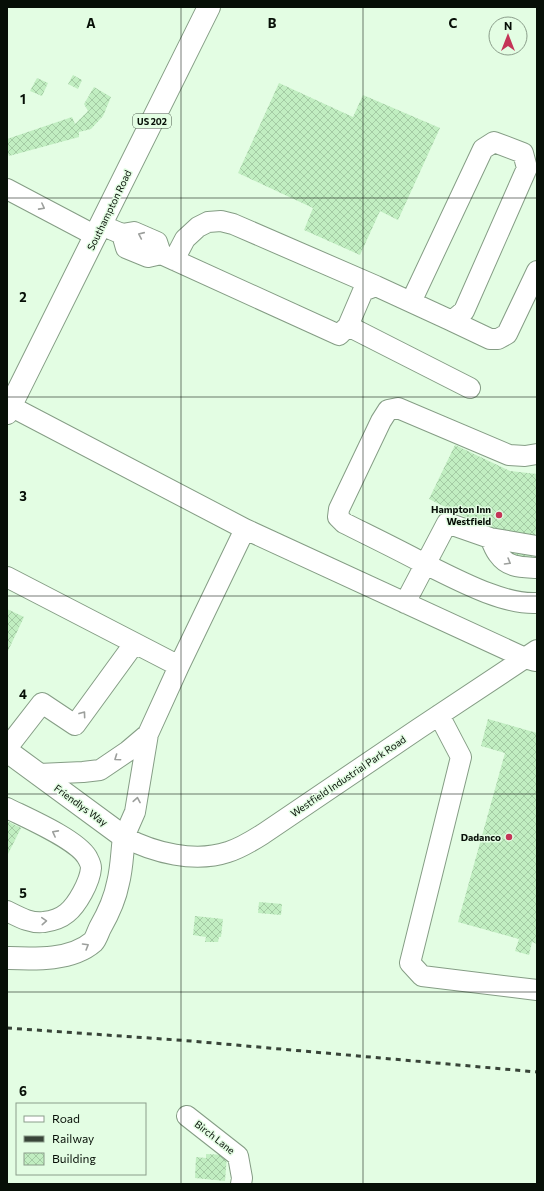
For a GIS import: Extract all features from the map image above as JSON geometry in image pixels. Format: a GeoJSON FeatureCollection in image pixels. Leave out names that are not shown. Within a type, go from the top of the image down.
{"type":"FeatureCollection","features":[{"type":"Feature","properties":{"kind":"main road","name":"Southampton Road"},"geometry":{"type":"LineString","coordinates":[[9,409],[210,7]]}},
{"type":"Feature","properties":{"kind":"main road","name":"Friendlys Way"},"geometry":{"type":"LineString","coordinates":[[7,751],[124,837]]}},
{"type":"Feature","properties":{"kind":"main road"},"geometry":{"type":"LineString","coordinates":[[7,958],[28,959],[60,956],[69,954],[94,941],[108,914],[118,883],[124,837]]}},
{"type":"Feature","properties":{"kind":"street"},"geometry":{"type":"LineString","coordinates":[[411,302],[483,149],[494,142],[522,153],[532,167],[464,311],[452,321]]}},
{"type":"Feature","properties":{"kind":"street"},"geometry":{"type":"LineString","coordinates":[[7,189],[99,231],[122,234],[126,248],[148,257],[167,257],[339,335],[348,326],[363,291],[376,286]]}},
{"type":"Feature","properties":{"kind":"street"},"geometry":{"type":"LineString","coordinates":[[167,257],[198,227],[208,222],[221,221],[233,224],[376,286],[490,339],[498,339],[507,334],[537,271]]}},
{"type":"Feature","properties":{"kind":"street"},"geometry":{"type":"LineString","coordinates":[[348,326],[470,388]]}},
{"type":"Feature","properties":{"kind":"street"},"geometry":{"type":"LineString","coordinates":[[537,454],[525,456],[509,455],[398,408],[388,410],[381,421],[339,508],[338,516],[344,523],[459,581],[504,599],[530,604],[537,603]]}},
{"type":"Feature","properties":{"kind":"street"},"geometry":{"type":"LineString","coordinates":[[9,409],[245,529],[405,603],[533,657]]}},
{"type":"Feature","properties":{"kind":"street"},"geometry":{"type":"LineString","coordinates":[[405,603],[447,523],[490,538],[537,546]]}},
{"type":"Feature","properties":{"kind":"street"},"geometry":{"type":"LineString","coordinates":[[124,837],[135,812],[148,734],[245,529]]}},
{"type":"Feature","properties":{"kind":"street"},"geometry":{"type":"LineString","coordinates":[[490,538],[498,554],[507,563],[517,566],[537,568]]}},
{"type":"Feature","properties":{"kind":"street"},"geometry":{"type":"LineString","coordinates":[[7,577],[179,666]]}},
{"type":"Feature","properties":{"kind":"street"},"geometry":{"type":"LineString","coordinates":[[7,748],[42,703],[75,725],[134,644]]}},
{"type":"Feature","properties":{"kind":"street","name":"Westfield Industrial Park Road"},"geometry":{"type":"LineString","coordinates":[[158,851],[180,855],[204,856],[227,852],[239,848],[263,834],[440,714],[533,657]]}},
{"type":"Feature","properties":{"kind":"street"},"geometry":{"type":"LineString","coordinates":[[440,714],[461,757],[410,963],[422,976],[537,990]]}},
{"type":"Feature","properties":{"kind":"street"},"geometry":{"type":"LineString","coordinates":[[39,774],[100,770],[128,751],[148,734]]}},
{"type":"Feature","properties":{"kind":"street"},"geometry":{"type":"LineString","coordinates":[[7,808],[68,840],[86,855],[91,864],[91,868],[84,889],[78,900],[67,913],[61,917],[44,922],[30,921],[7,911]]}},
{"type":"Feature","properties":{"kind":"street","name":"Friendlys Way"},"geometry":{"type":"LineString","coordinates":[[124,837],[158,851]]}},
{"type":"Feature","properties":{"kind":"street","name":"Birch Lane"},"geometry":{"type":"LineString","coordinates":[[187,1116],[238,1156],[242,1178],[241,1184]]}},
{"type":"Feature","properties":{"kind":"building"},"geometry":{"type":"Polygon","coordinates":[[[73,75],[82,80],[78,89],[68,84],[73,75]]]}},
{"type":"Feature","properties":{"kind":"building"},"geometry":{"type":"Polygon","coordinates":[[[37,78],[48,83],[42,96],[30,91],[37,78]]]}},
{"type":"Feature","properties":{"kind":"building"},"geometry":{"type":"Polygon","coordinates":[[[279,83],[353,117],[363,95],[440,128],[398,220],[380,211],[360,255],[304,230],[313,208],[238,173],[279,83]]]}},
{"type":"Feature","properties":{"kind":"building"},"geometry":{"type":"Polygon","coordinates":[[[94,87],[111,97],[103,116],[91,129],[79,132],[79,137],[9,156],[7,150],[7,139],[72,117],[75,124],[88,111],[84,104],[94,87]]]}},
{"type":"Feature","properties":{"kind":"building","name":"Hampton Inn Westfield"},"geometry":{"type":"Polygon","coordinates":[[[455,445],[510,471],[537,474],[537,531],[536,530],[531,561],[503,558],[494,531],[429,499],[455,445]]]}},
{"type":"Feature","properties":{"kind":"building"},"geometry":{"type":"Polygon","coordinates":[[[7,609],[24,617],[7,653],[7,609]]]}},
{"type":"Feature","properties":{"kind":"building","name":"Dadanco"},"geometry":{"type":"Polygon","coordinates":[[[488,719],[537,733],[537,944],[532,942],[529,955],[515,951],[519,939],[458,922],[505,753],[481,746],[488,719]]]}},
{"type":"Feature","properties":{"kind":"building"},"geometry":{"type":"Polygon","coordinates":[[[7,821],[21,828],[7,856],[7,821]]]}},
{"type":"Feature","properties":{"kind":"building"},"geometry":{"type":"Polygon","coordinates":[[[259,902],[282,904],[281,915],[258,913],[259,902]]]}},
{"type":"Feature","properties":{"kind":"building"},"geometry":{"type":"Polygon","coordinates":[[[195,916],[223,919],[221,937],[219,937],[218,942],[205,942],[206,937],[193,935],[195,916]]]}},
{"type":"Feature","properties":{"kind":"building"},"geometry":{"type":"Polygon","coordinates":[[[206,1154],[227,1155],[225,1181],[195,1178],[196,1157],[206,1158],[206,1154]]]}},
{"type":"Feature","properties":{"kind":"railway"},"geometry":{"type":"LineString","coordinates":[[7,1028],[191,1041],[537,1072]]}},
{"type":"Feature","properties":{"kind":"place","name":"Hampton Inn Westfield"},"geometry":{"type":"Point","coordinates":[499,515]}},
{"type":"Feature","properties":{"kind":"place","name":"Dadanco"},"geometry":{"type":"Point","coordinates":[509,837]}}]}
